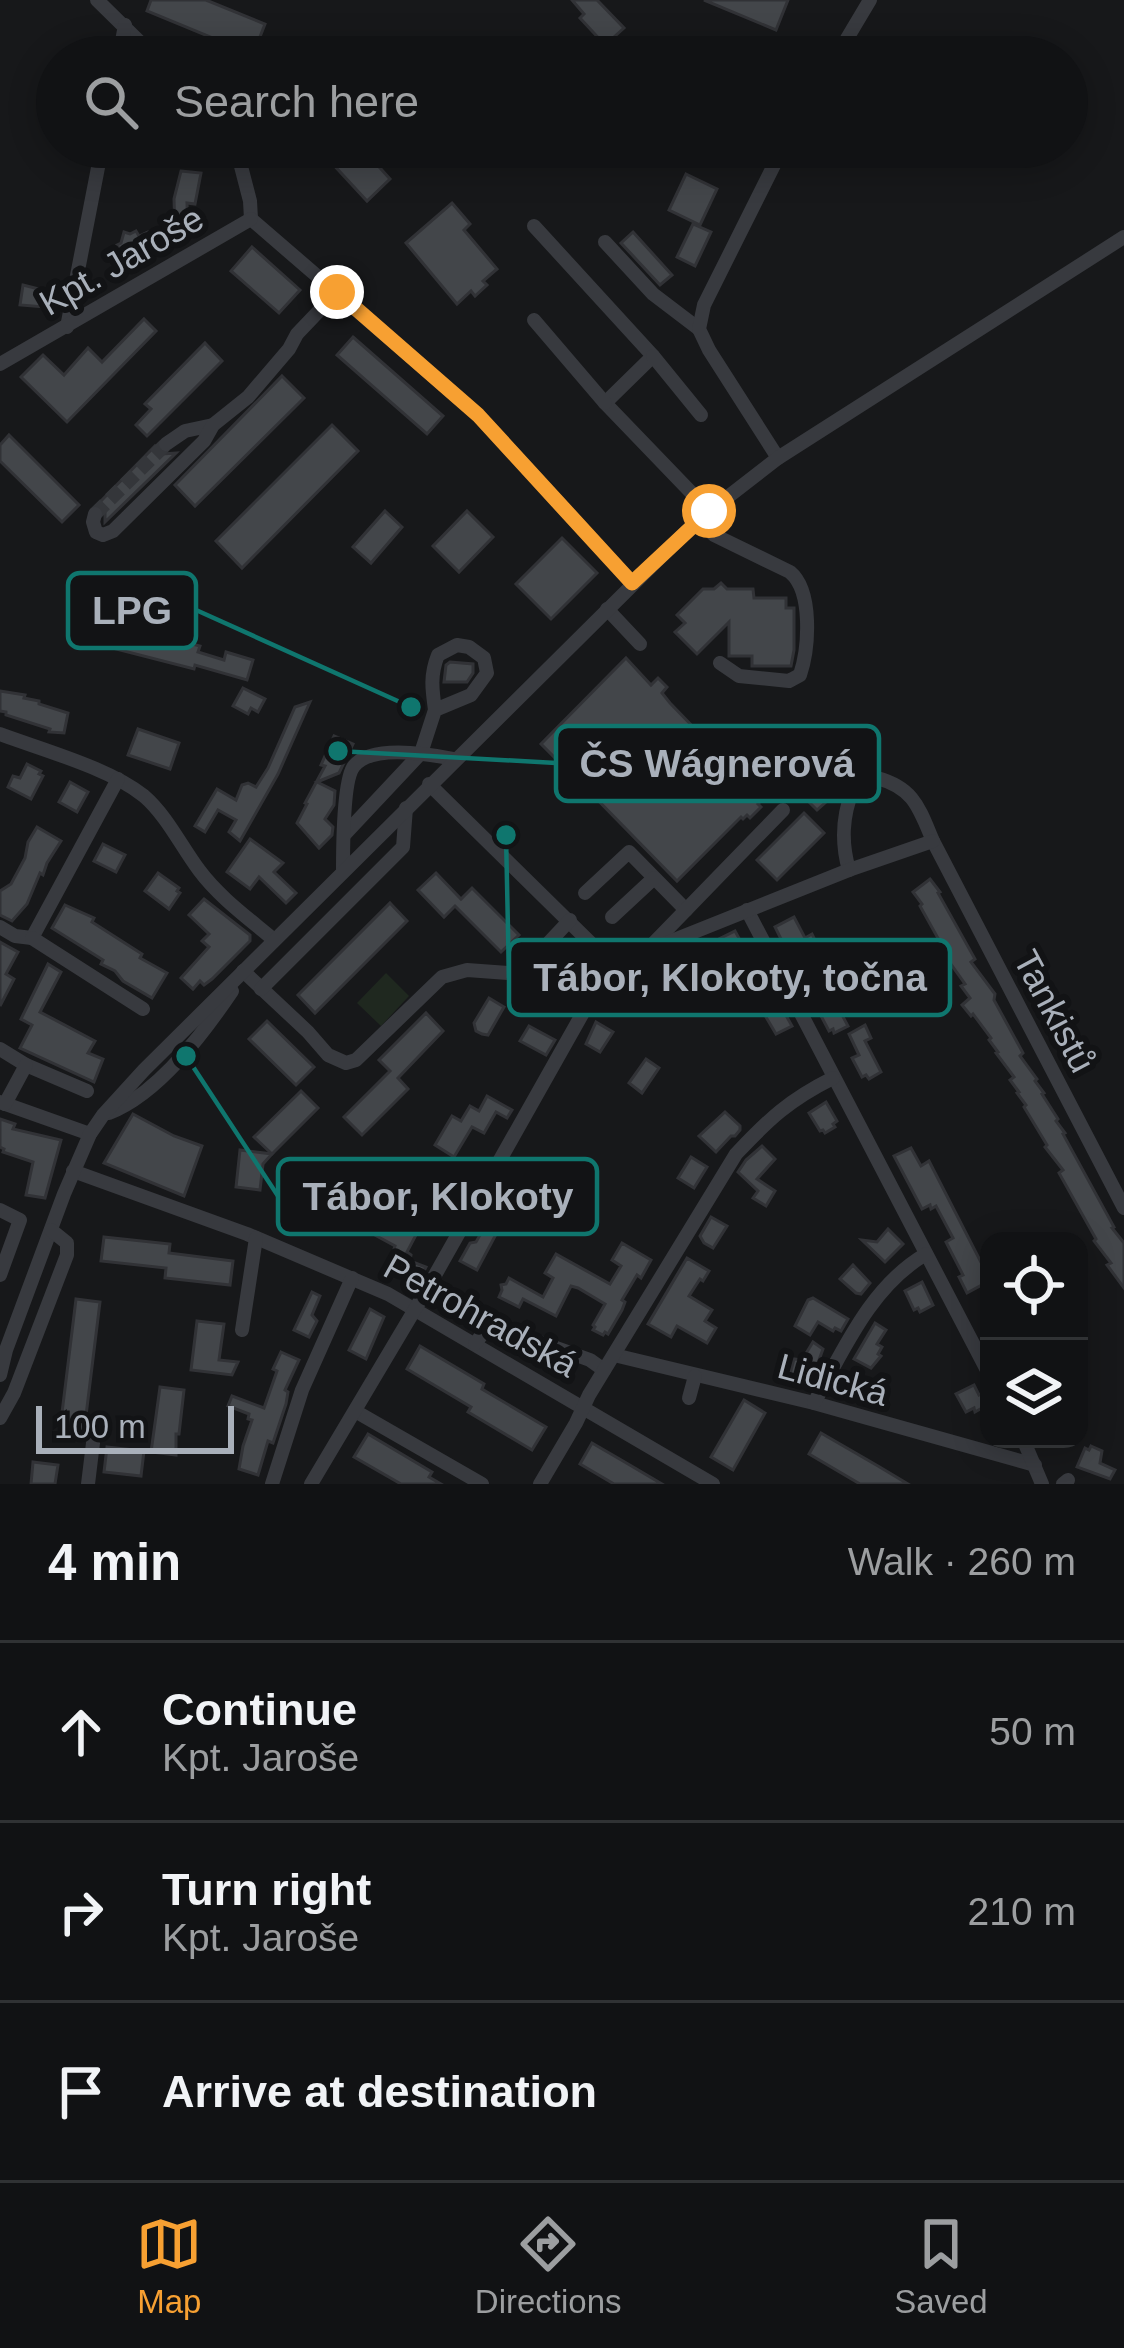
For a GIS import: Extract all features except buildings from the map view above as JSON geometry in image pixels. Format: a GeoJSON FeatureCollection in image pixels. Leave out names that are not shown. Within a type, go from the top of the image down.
{"type":"FeatureCollection","features":[{"type":"Feature","properties":{"kind":"street"},"geometry":{"type":"LineString","coordinates":[[98,0],[135,36]]}},
{"type":"Feature","properties":{"kind":"street"},"geometry":{"type":"LineString","coordinates":[[849,36],[870,0]]}},
{"type":"Feature","properties":{"kind":"street"},"geometry":{"type":"LineString","coordinates":[[123,36],[125,25]]}},
{"type":"Feature","properties":{"kind":"street"},"geometry":{"type":"LineString","coordinates":[[67,327],[98,168]]}},
{"type":"Feature","properties":{"kind":"street"},"geometry":{"type":"LineString","coordinates":[[241,168],[251,219]]}},
{"type":"Feature","properties":{"kind":"street"},"geometry":{"type":"LineString","coordinates":[[699,329],[704,305],[772,168]]}},
{"type":"Feature","properties":{"kind":"street","name":"Kpt. Jaroše"},"geometry":{"type":"LineString","coordinates":[[0,364],[251,219],[478,415],[632,583]]}},
{"type":"Feature","properties":{"kind":"street"},"geometry":{"type":"LineString","coordinates":[[534,226],[701,415]]}},
{"type":"Feature","properties":{"kind":"street"},"geometry":{"type":"LineString","coordinates":[[0,1375],[90,1134],[144,1070],[273,939],[704,516],[778,458],[1124,237]]}},
{"type":"Feature","properties":{"kind":"street"},"geometry":{"type":"LineString","coordinates":[[605,242],[653,294],[699,329],[778,458]]}},
{"type":"Feature","properties":{"kind":"street"},"geometry":{"type":"LineString","coordinates":[[95,514],[95,532],[113,531],[204,441],[213,425],[248,397],[337,292]]}},
{"type":"Feature","properties":{"kind":"street"},"geometry":{"type":"LineString","coordinates":[[534,320],[704,516],[714,535],[800,580],[807,656],[800,675],[788,681],[740,676],[720,663]]}},
{"type":"Feature","properties":{"kind":"street"},"geometry":{"type":"LineString","coordinates":[[605,403],[652,356]]}},
{"type":"Feature","properties":{"kind":"street"},"geometry":{"type":"LineString","coordinates":[[166,444],[185,431],[213,425]]}},
{"type":"Feature","properties":{"kind":"street"},"geometry":{"type":"LineString","coordinates":[[607,609],[640,644]]}},
{"type":"Feature","properties":{"kind":"street"},"geometry":{"type":"LineString","coordinates":[[344,833],[421,753],[435,710],[431,672],[438,655],[457,645],[469,647],[484,658],[487,674],[471,695],[435,710]]}},
{"type":"Feature","properties":{"kind":"street"},"geometry":{"type":"LineString","coordinates":[[0,734],[118,779],[155,807],[201,873],[273,939]]}},
{"type":"Feature","properties":{"kind":"street"},"geometry":{"type":"LineString","coordinates":[[344,870],[350,775],[355,764],[376,754],[421,753],[454,759]]}},
{"type":"Feature","properties":{"kind":"street","name":"Tankistů"},"geometry":{"type":"LineString","coordinates":[[849,870],[844,812],[853,789],[877,778],[899,784],[920,809],[1124,1208]]}},
{"type":"Feature","properties":{"kind":"street"},"geometry":{"type":"LineString","coordinates":[[32,938],[118,779]]}},
{"type":"Feature","properties":{"kind":"street"},"geometry":{"type":"LineString","coordinates":[[429,784],[611,963]]}},
{"type":"Feature","properties":{"kind":"street"},"geometry":{"type":"LineString","coordinates":[[261,989],[403,848],[406,807]]}},
{"type":"Feature","properties":{"kind":"street"},"geometry":{"type":"LineString","coordinates":[[646,951],[783,810]]}},
{"type":"Feature","properties":{"kind":"street"},"geometry":{"type":"LineString","coordinates":[[311,1484],[611,963],[933,842]]}},
{"type":"Feature","properties":{"kind":"street"},"geometry":{"type":"LineString","coordinates":[[585,893],[628,852],[686,910]]}},
{"type":"Feature","properties":{"kind":"street"},"geometry":{"type":"LineString","coordinates":[[612,917],[654,878]]}},
{"type":"Feature","properties":{"kind":"street"},"geometry":{"type":"LineString","coordinates":[[747,910],[980,1357]]}},
{"type":"Feature","properties":{"kind":"street"},"geometry":{"type":"LineString","coordinates":[[243,970],[328,1054],[346,1063],[356,1060],[442,977],[467,970],[508,974],[525,968],[570,920]]}},
{"type":"Feature","properties":{"kind":"street"},"geometry":{"type":"LineString","coordinates":[[0,927],[15,936],[32,938],[143,1009]]}},
{"type":"Feature","properties":{"kind":"street"},"geometry":{"type":"LineString","coordinates":[[0,1049],[26,1066],[87,1091]]}},
{"type":"Feature","properties":{"kind":"street"},"geometry":{"type":"LineString","coordinates":[[26,1066],[3,1103],[90,1134]]}},
{"type":"Feature","properties":{"kind":"street"},"geometry":{"type":"LineString","coordinates":[[540,1484],[736,1154],[796,1097],[833,1078]]}},
{"type":"Feature","properties":{"kind":"street","name":"Petrohradská"},"geometry":{"type":"LineString","coordinates":[[73,1171],[352,1278],[583,1406],[627,1424],[713,1484]]}},
{"type":"Feature","properties":{"kind":"street"},"geometry":{"type":"LineString","coordinates":[[0,1210],[20,1220],[0,1275]]}},
{"type":"Feature","properties":{"kind":"street"},"geometry":{"type":"LineString","coordinates":[[0,1418],[68,1255],[67,1244],[51,1230]]}},
{"type":"Feature","properties":{"kind":"street"},"geometry":{"type":"LineString","coordinates":[[242,1330],[256,1238]]}},
{"type":"Feature","properties":{"kind":"street"},"geometry":{"type":"LineString","coordinates":[[814,1403],[874,1301],[926,1254]]}},
{"type":"Feature","properties":{"kind":"street"},"geometry":{"type":"LineString","coordinates":[[272,1484],[302,1390],[352,1278]]}},
{"type":"Feature","properties":{"kind":"street"},"geometry":{"type":"LineString","coordinates":[[475,1344],[498,1327],[590,1360],[604,1370]]}},
{"type":"Feature","properties":{"kind":"street","name":"Lidická"},"geometry":{"type":"LineString","coordinates":[[614,1355],[814,1403],[1035,1465]]}},
{"type":"Feature","properties":{"kind":"street"},"geometry":{"type":"LineString","coordinates":[[689,1398],[695,1376]]}},
{"type":"Feature","properties":{"kind":"street"},"geometry":{"type":"LineString","coordinates":[[355,1411],[482,1484]]}},
{"type":"Feature","properties":{"kind":"street"},"geometry":{"type":"LineString","coordinates":[[88,1484],[93,1443]]}},
{"type":"Feature","properties":{"kind":"street"},"geometry":{"type":"LineString","coordinates":[[1027,1448],[1042,1484]]}},
{"type":"Feature","properties":{"kind":"shaded area"},"geometry":{"type":"Polygon","coordinates":[[[386,973],[409,996],[381,1026],[357,1003],[386,973]]]}},
{"type":"Feature","properties":{"kind":"tunnel"},"geometry":{"type":"LineString","coordinates":[[95,514],[166,444]]}},
{"type":"Feature","properties":{"kind":"place","name":"LPG"},"geometry":{"type":"Point","coordinates":[411,707]}},
{"type":"Feature","properties":{"kind":"place","name":"ČS Wágnerová"},"geometry":{"type":"Point","coordinates":[338,751]}},
{"type":"Feature","properties":{"kind":"place","name":"Tábor, Klokoty, točna"},"geometry":{"type":"Point","coordinates":[506,835]}},
{"type":"Feature","properties":{"kind":"place","name":"Tábor, Klokoty"},"geometry":{"type":"Point","coordinates":[186,1056]}},
{"type":"Feature","properties":{"kind":"route"},"geometry":{"type":"LineString","coordinates":[[337,292],[478,415],[632,583],[709,511]]}}]}
